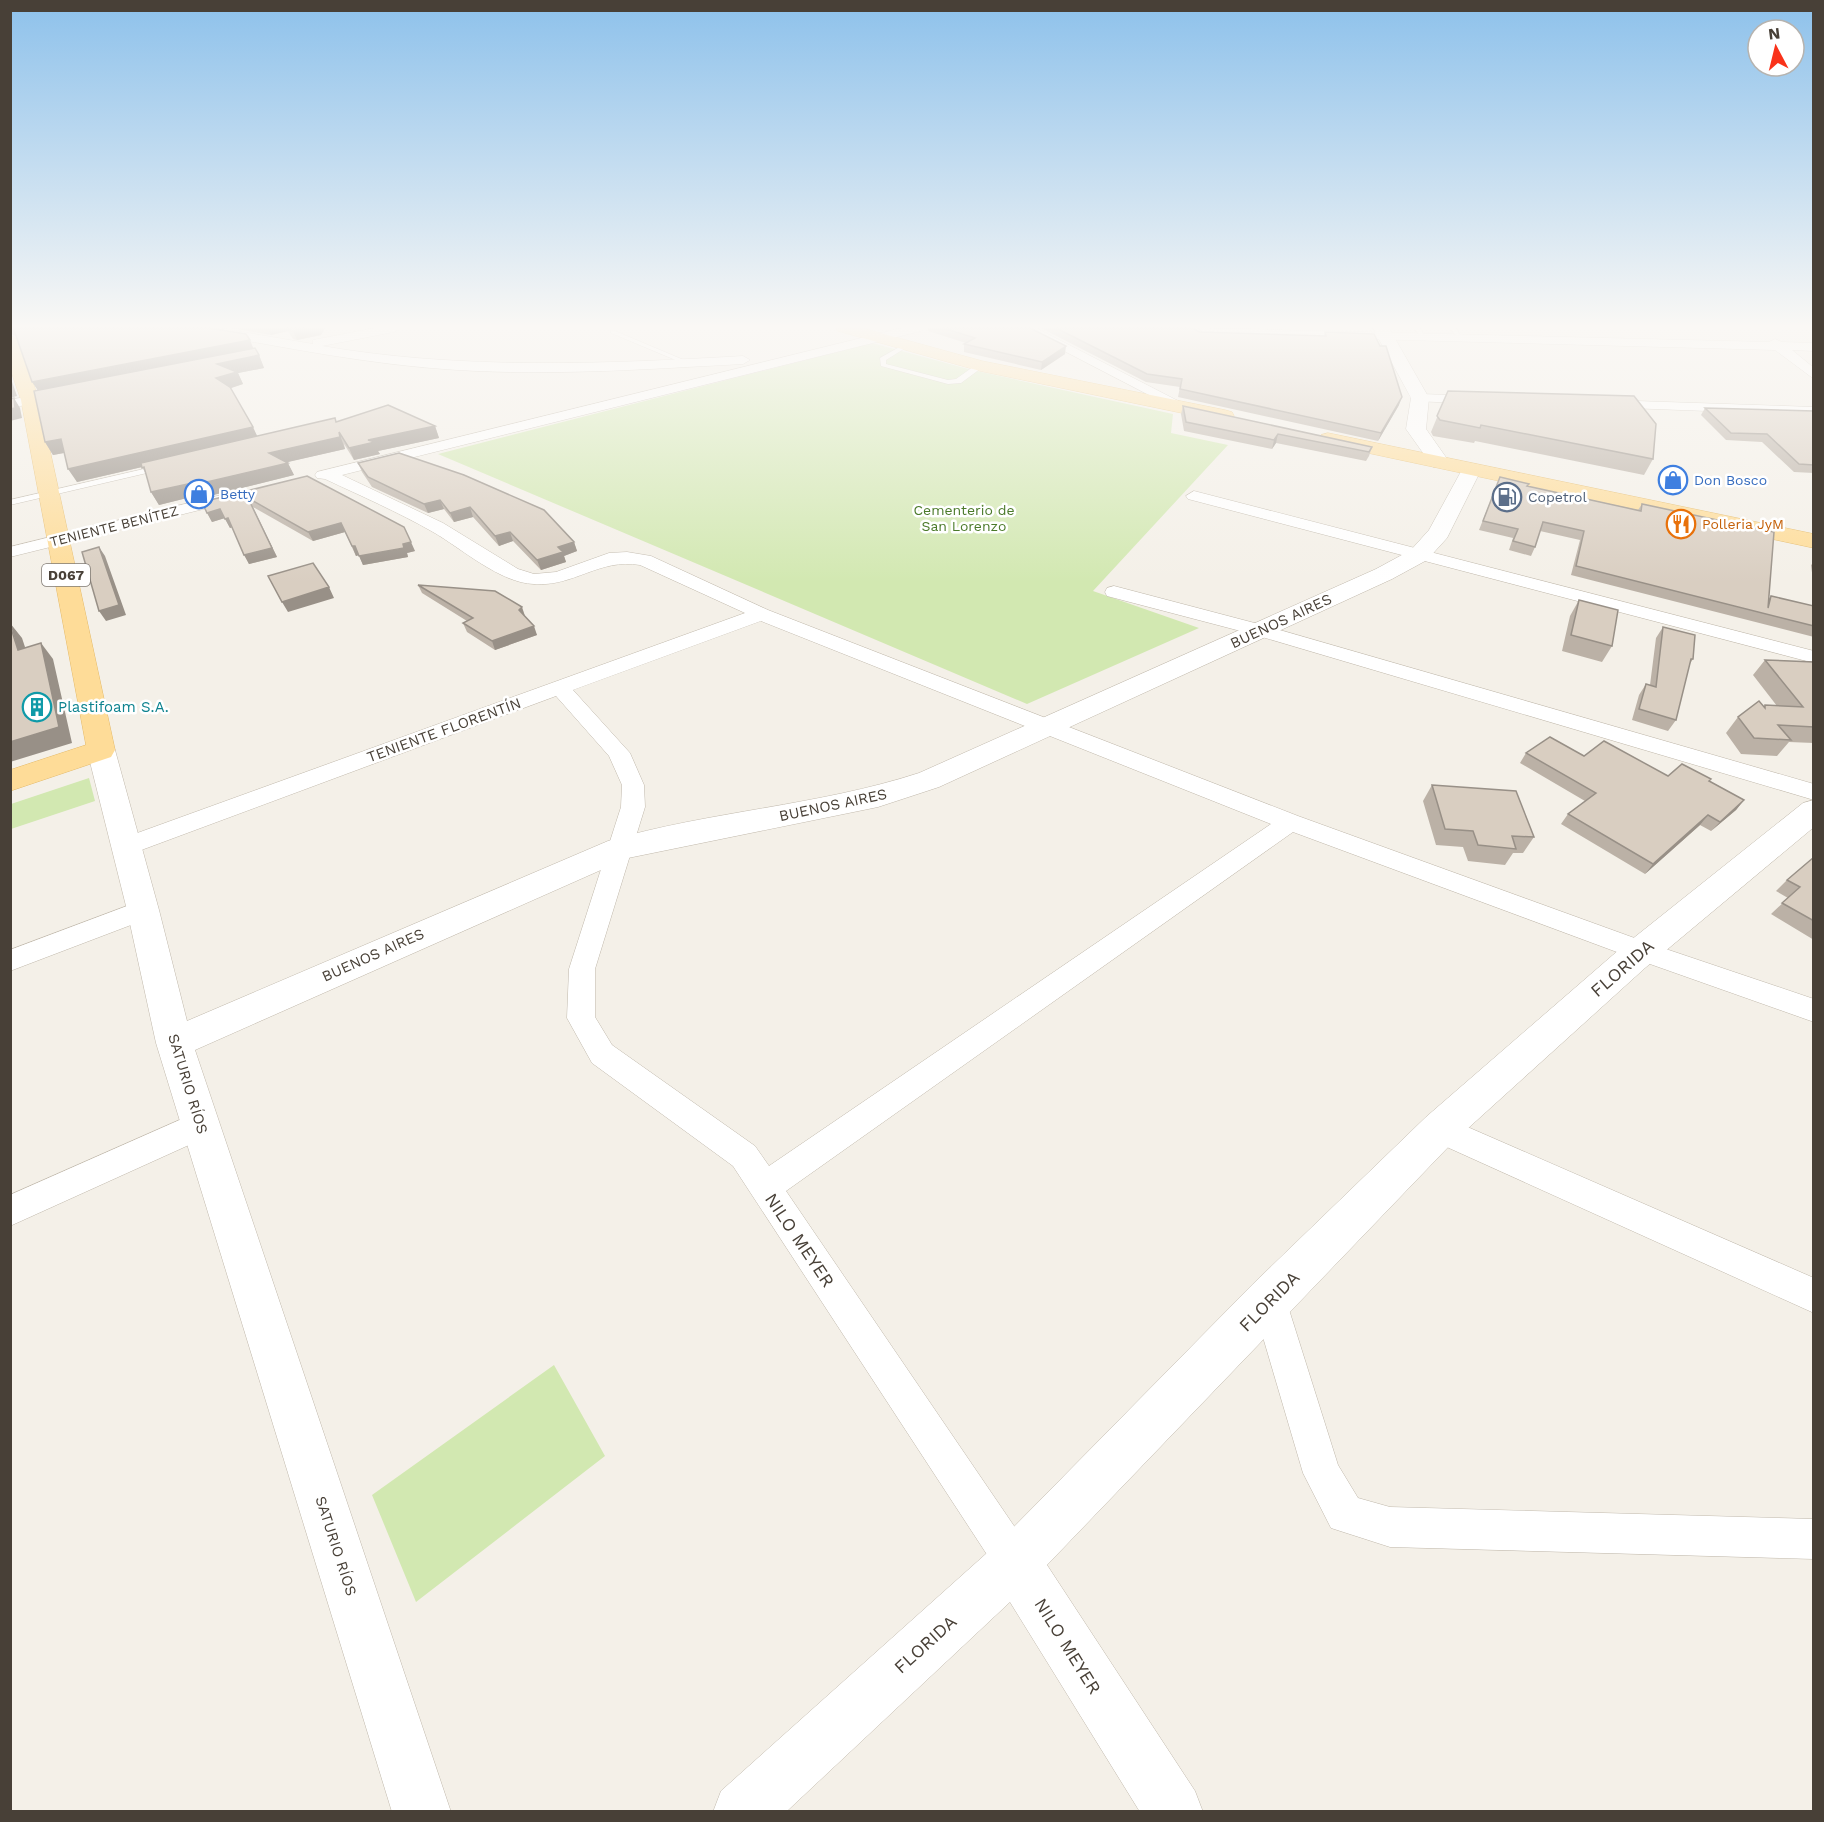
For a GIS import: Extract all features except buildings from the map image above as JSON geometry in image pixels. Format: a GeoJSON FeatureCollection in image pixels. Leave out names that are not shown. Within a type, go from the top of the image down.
{"type":"FeatureCollection","features":[{"type":"Feature","properties":{"kind":"main road","name":"SATURIO RÍOS"},"geometry":{"type":"LineString","coordinates":[[24,413],[49,492],[100,750]]}},
{"type":"Feature","properties":{"kind":"main road"},"geometry":{"type":"LineString","coordinates":[[1212,413],[1247,421]]}},
{"type":"Feature","properties":{"kind":"main road"},"geometry":{"type":"LineString","coordinates":[[1313,436],[1814,541]]}},
{"type":"Feature","properties":{"kind":"main road"},"geometry":{"type":"LineString","coordinates":[[10,781],[100,750]]}},
{"type":"Feature","properties":{"kind":"street"},"geometry":{"type":"LineString","coordinates":[[304,480],[577,413]]}},
{"type":"Feature","properties":{"kind":"street"},"geometry":{"type":"LineString","coordinates":[[1418,413],[1416,429],[1440,463]]}},
{"type":"Feature","properties":{"kind":"street","name":"BUENOS AIRES"},"geometry":{"type":"LineString","coordinates":[[174,1043],[619,849],[658,839],[878,797],[929,780],[1048,728],[1384,574],[1419,555],[1439,533],[1471,470]]}},
{"type":"Feature","properties":{"kind":"street"},"geometry":{"type":"LineString","coordinates":[[327,474],[437,527],[512,573],[533,579],[559,577],[609,558],[627,557],[645,560],[761,614],[1290,822],[1642,951],[1814,1011]]}},
{"type":"Feature","properties":{"kind":"street","name":"TENIENTE BENÍTEZ"},"geometry":{"type":"LineString","coordinates":[[10,552],[257,491]]}},
{"type":"Feature","properties":{"kind":"street"},"geometry":{"type":"LineString","coordinates":[[1194,496],[1814,657]]}},
{"type":"Feature","properties":{"kind":"street"},"geometry":{"type":"LineString","coordinates":[[1114,592],[1260,630],[1814,792]]}},
{"type":"Feature","properties":{"kind":"street","name":"TENIENTE FLORENTÍN"},"geometry":{"type":"LineString","coordinates":[[127,846],[761,614]]}},
{"type":"Feature","properties":{"kind":"street","name":"NILO MEYER"},"geometry":{"type":"LineString","coordinates":[[559,687],[619,753],[633,785],[633,807],[582,969],[581,1018],[602,1054],[744,1156],[1015,1562],[1174,1812]]}},
{"type":"Feature","properties":{"kind":"street","name":"SATURIO RÍOS"},"geometry":{"type":"LineString","coordinates":[[100,750],[127,846],[174,1043],[422,1812]]}},
{"type":"Feature","properties":{"kind":"street","name":"FLORIDA"},"geometry":{"type":"LineString","coordinates":[[742,1812],[1015,1562],[1269,1300],[1440,1130],[1642,951],[1814,810]]}},
{"type":"Feature","properties":{"kind":"street"},"geometry":{"type":"LineString","coordinates":[[765,1187],[1290,822]]}},
{"type":"Feature","properties":{"kind":"street"},"geometry":{"type":"LineString","coordinates":[[10,961],[143,910]]}},
{"type":"Feature","properties":{"kind":"street"},"geometry":{"type":"LineString","coordinates":[[10,1211],[200,1125]]}},
{"type":"Feature","properties":{"kind":"street"},"geometry":{"type":"LineString","coordinates":[[1440,1130],[1814,1296]]}},
{"type":"Feature","properties":{"kind":"street"},"geometry":{"type":"LineString","coordinates":[[1269,1300],[1322,1473],[1345,1514],[1390,1527],[1814,1539]]}},
{"type":"Feature","properties":{"kind":"lane"},"geometry":{"type":"LineString","coordinates":[[10,503],[167,466]]}},
{"type":"Feature","properties":{"kind":"green space","name":"Cementerio de San Lorenzo"},"geometry":{"type":"Polygon","coordinates":[[[598,413],[1169,413],[1173,414],[1171,433],[1228,445],[1093,591],[1199,628],[1027,704],[438,454],[598,413]]]}},
{"type":"Feature","properties":{"kind":"green space"},"geometry":{"type":"Polygon","coordinates":[[[89,778],[95,801],[11,829],[11,804],[89,778]]]}},
{"type":"Feature","properties":{"kind":"green space"},"geometry":{"type":"Polygon","coordinates":[[[554,1365],[605,1456],[416,1602],[372,1495],[554,1365]]]}},
{"type":"Feature","properties":{"kind":"place","name":"Don Bosco"},"geometry":{"type":"Point","coordinates":[1673,480]}},
{"type":"Feature","properties":{"kind":"place","name":"Betty"},"geometry":{"type":"Point","coordinates":[199,494]}},
{"type":"Feature","properties":{"kind":"place","name":"Copetrol"},"geometry":{"type":"Point","coordinates":[1507,497]}},
{"type":"Feature","properties":{"kind":"place","name":"Polleria JyM"},"geometry":{"type":"Point","coordinates":[1681,524]}},
{"type":"Feature","properties":{"kind":"place","name":"Plastifoam S.A."},"geometry":{"type":"Point","coordinates":[37,707]}}]}
